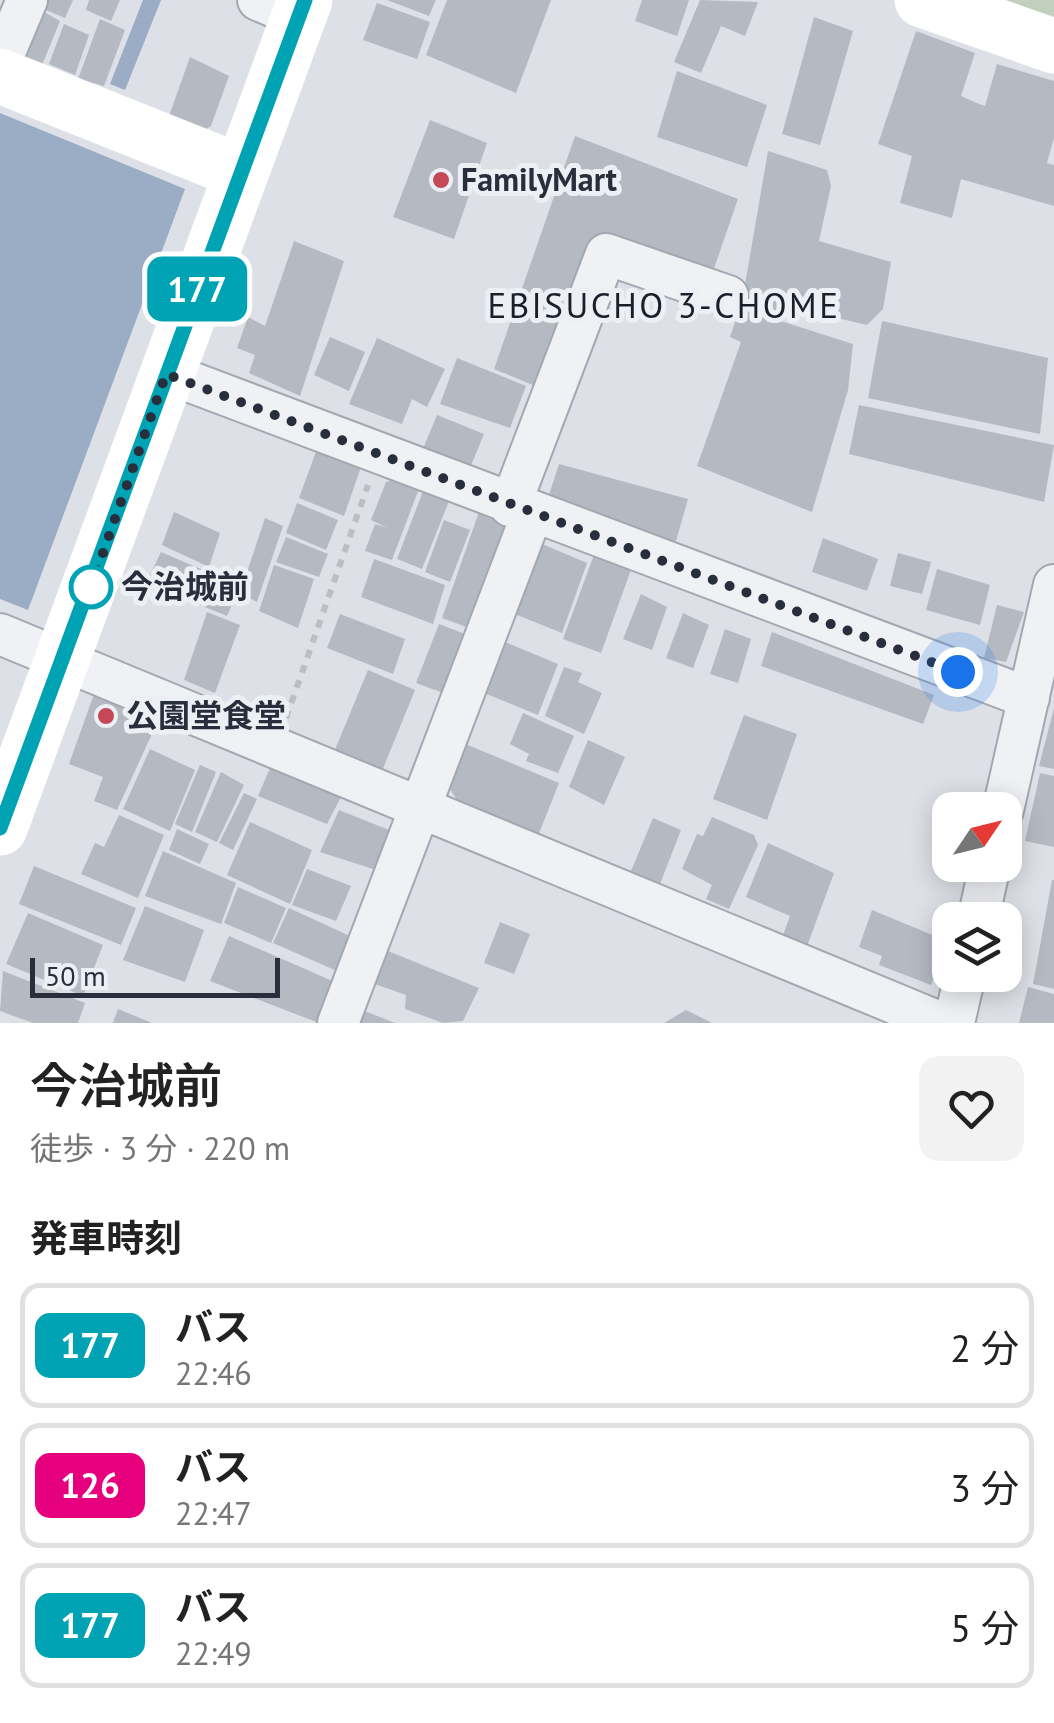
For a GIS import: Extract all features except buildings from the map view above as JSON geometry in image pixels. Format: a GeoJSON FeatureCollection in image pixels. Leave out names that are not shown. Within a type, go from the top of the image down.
{"type":"FeatureCollection","features":[{"type":"Feature","properties":{"kind":"street"},"geometry":{"type":"LineString","coordinates":[[0,64],[27,0]]}},
{"type":"Feature","properties":{"kind":"street"},"geometry":{"type":"LineString","coordinates":[[922,0],[1054,46]]}},
{"type":"Feature","properties":{"kind":"street"},"geometry":{"type":"LineString","coordinates":[[0,828],[240,172],[287,5]]}},
{"type":"Feature","properties":{"kind":"street"},"geometry":{"type":"LineString","coordinates":[[0,76],[240,172]]}},
{"type":"Feature","properties":{"kind":"street"},"geometry":{"type":"LineString","coordinates":[[338,1023],[421,805],[606,254],[728,296]]}},
{"type":"Feature","properties":{"kind":"street"},"geometry":{"type":"LineString","coordinates":[[166,374],[1029,698]]}},
{"type":"Feature","properties":{"kind":"street"},"geometry":{"type":"LineString","coordinates":[[1007,792],[1054,586]]}},
{"type":"Feature","properties":{"kind":"street"},"geometry":{"type":"LineString","coordinates":[[0,634],[942,1023]]}},
{"type":"Feature","properties":{"kind":"street"},"geometry":{"type":"LineString","coordinates":[[954,1023],[961,992]]}},
{"type":"Feature","properties":{"kind":"path"},"geometry":{"type":"LineString","coordinates":[[277,746],[379,455]]}},
{"type":"Feature","properties":{"kind":"green space"},"geometry":{"type":"Polygon","coordinates":[[[1002,0],[1054,0],[1054,20],[1002,0]]]}},
{"type":"Feature","properties":{"kind":"water"},"geometry":{"type":"Polygon","coordinates":[[[143,0],[161,0],[125,90],[110,84],[143,0]]]}},
{"type":"Feature","properties":{"kind":"water"},"geometry":{"type":"Polygon","coordinates":[[[0,113],[185,189],[28,610],[0,599],[0,113]]]}},
{"type":"Feature","properties":{"kind":"bus line","name":"177"},"geometry":{"type":"LineString","coordinates":[[0,828],[305,0]]}},
{"type":"Feature","properties":{"kind":"place","name":"FamilyMart"},"geometry":{"type":"Point","coordinates":[441,180]}},
{"type":"Feature","properties":{"kind":"place","name":"今治城前"},"geometry":{"type":"Point","coordinates":[91,587]}},
{"type":"Feature","properties":{"kind":"place","name":"公園堂食堂"},"geometry":{"type":"Point","coordinates":[106,716]}},
{"type":"Feature","properties":{"kind":"district","name":"EBISUCHO 3-CHOME"},"geometry":{"type":"Point","coordinates":[664,306]}},
{"type":"Feature","properties":{"kind":"route"},"geometry":{"type":"LineString","coordinates":[[91,587],[166,374],[958,672]]}}]}
